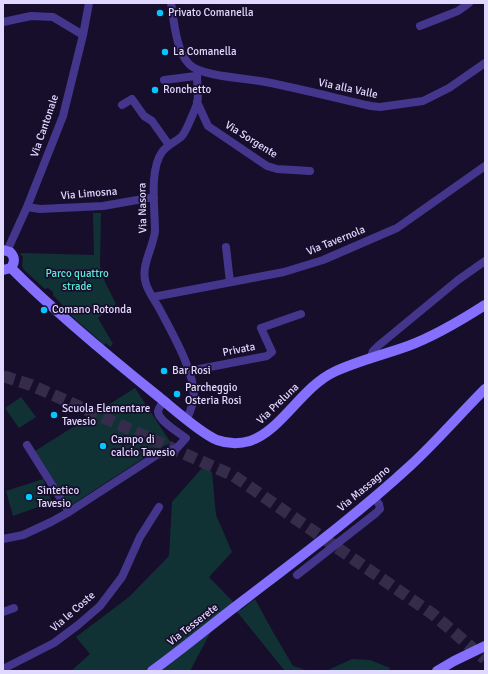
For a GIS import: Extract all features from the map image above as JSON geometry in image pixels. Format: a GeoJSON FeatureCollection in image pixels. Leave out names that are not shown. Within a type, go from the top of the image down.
{"type":"FeatureCollection","features":[{"type":"Feature","properties":{"kind":"street","name":"Via Cantonale"},"geometry":{"type":"LineString","coordinates":[[5,251],[27,207],[63,116],[83,35],[89,3]]}},
{"type":"Feature","properties":{"kind":"street"},"geometry":{"type":"LineString","coordinates":[[164,80],[197,73],[182,53],[176,37],[171,3]]}},
{"type":"Feature","properties":{"kind":"street"},"geometry":{"type":"LineString","coordinates":[[420,26],[458,11],[469,3]]}},
{"type":"Feature","properties":{"kind":"street"},"geometry":{"type":"LineString","coordinates":[[3,22],[31,16],[53,17],[83,35]]}},
{"type":"Feature","properties":{"kind":"street","name":"Via alla Valle"},"geometry":{"type":"LineString","coordinates":[[197,73],[212,73],[266,82],[380,107],[415,103],[431,98],[449,88],[485,63]]}},
{"type":"Feature","properties":{"kind":"street","name":"Via Nasora"},"geometry":{"type":"LineString","coordinates":[[187,419],[194,398],[194,391],[189,371],[179,344],[146,284],[145,271],[146,260],[155,231],[154,175],[157,161],[162,151],[183,136],[197,102],[197,73]]}},
{"type":"Feature","properties":{"kind":"street"},"geometry":{"type":"LineString","coordinates":[[122,105],[132,99],[144,116],[152,121],[169,145]]}},
{"type":"Feature","properties":{"kind":"street","name":"Via Sorgente"},"geometry":{"type":"LineString","coordinates":[[197,102],[208,126],[267,166],[277,169],[310,170]]}},
{"type":"Feature","properties":{"kind":"street","name":"Via Tavernola"},"geometry":{"type":"LineString","coordinates":[[153,297],[284,272],[323,260],[397,228],[485,166]]}},
{"type":"Feature","properties":{"kind":"street","name":"Via Limosna"},"geometry":{"type":"LineString","coordinates":[[27,207],[40,210],[103,206],[154,197]]}},
{"type":"Feature","properties":{"kind":"street"},"geometry":{"type":"LineString","coordinates":[[226,247],[230,282]]}},
{"type":"Feature","properties":{"kind":"street"},"geometry":{"type":"LineString","coordinates":[[5,251],[13,255],[14,258],[13,265],[7,269]]}},
{"type":"Feature","properties":{"kind":"street"},"geometry":{"type":"LineString","coordinates":[[370,359],[373,351],[378,346],[458,280],[485,261]]}},
{"type":"Feature","properties":{"kind":"street","name":"Via Preluna"},"geometry":{"type":"LineString","coordinates":[[7,269],[95,346],[203,432],[217,440],[232,443],[248,442],[264,434],[310,389],[334,372],[426,339],[450,327],[485,305]]}},
{"type":"Feature","properties":{"kind":"street","name":"Privata"},"geometry":{"type":"LineString","coordinates":[[189,371],[267,356],[272,352],[261,328],[301,314]]}},
{"type":"Feature","properties":{"kind":"street","name":"Via Massagno"},"geometry":{"type":"LineString","coordinates":[[248,597],[374,498],[412,464],[485,389]]}},
{"type":"Feature","properties":{"kind":"street"},"geometry":{"type":"LineString","coordinates":[[3,539],[30,532],[69,512],[157,455],[177,448],[186,438],[159,416],[159,410],[164,401]]}},
{"type":"Feature","properties":{"kind":"street"},"geometry":{"type":"LineString","coordinates":[[27,445],[69,512]]}},
{"type":"Feature","properties":{"kind":"street"},"geometry":{"type":"LineString","coordinates":[[297,575],[376,513],[380,509],[380,506],[374,498]]}},
{"type":"Feature","properties":{"kind":"street","name":"Via le Coste"},"geometry":{"type":"LineString","coordinates":[[3,669],[54,643],[100,606],[122,577],[140,537],[159,507]]}},
{"type":"Feature","properties":{"kind":"street","name":"Via Tesserete"},"geometry":{"type":"LineString","coordinates":[[152,671],[192,642],[248,597]]}},
{"type":"Feature","properties":{"kind":"street"},"geometry":{"type":"LineString","coordinates":[[3,612],[14,608]]}},
{"type":"Feature","properties":{"kind":"street"},"geometry":{"type":"LineString","coordinates":[[437,671],[485,646]]}},
{"type":"Feature","properties":{"kind":"green space","name":"Parco quattro strade"},"geometry":{"type":"Polygon","coordinates":[[[93,213],[101,213],[100,266],[105,282],[116,304],[98,318],[113,344],[110,347],[106,343],[104,345],[74,318],[53,295],[53,292],[48,288],[45,289],[24,270],[22,266],[23,257],[20,254],[94,255],[93,213]]]}},
{"type":"Feature","properties":{"kind":"green space","name":"Campo di calcio Tavesio"},"geometry":{"type":"Polygon","coordinates":[[[135,388],[171,443],[156,450],[70,506],[35,451],[135,388]]]}},
{"type":"Feature","properties":{"kind":"green space"},"geometry":{"type":"Polygon","coordinates":[[[21,397],[36,417],[19,428],[5,408],[21,397]]]}},
{"type":"Feature","properties":{"kind":"green space"},"geometry":{"type":"Polygon","coordinates":[[[203,467],[212,472],[216,515],[232,552],[209,577],[241,610],[255,599],[293,666],[309,671],[285,671],[238,613],[230,611],[216,622],[190,671],[71,671],[90,654],[76,637],[129,597],[169,556],[172,502],[203,467]]]}},
{"type":"Feature","properties":{"kind":"green space","name":"Sintetico Tavesio"},"geometry":{"type":"Polygon","coordinates":[[[43,479],[52,502],[13,516],[6,491],[43,479]]]}},
{"type":"Feature","properties":{"kind":"green space"},"geometry":{"type":"Polygon","coordinates":[[[352,659],[370,660],[390,668],[389,671],[326,671],[352,659]]]}},
{"type":"Feature","properties":{"kind":"tunnel"},"geometry":{"type":"LineString","coordinates":[[3,376],[31,385],[234,476],[434,615],[485,659]]}},
{"type":"Feature","properties":{"kind":"place","name":"Privato Comanella"},"geometry":{"type":"Point","coordinates":[160,13]}},
{"type":"Feature","properties":{"kind":"place","name":"La Comanella"},"geometry":{"type":"Point","coordinates":[165,52]}},
{"type":"Feature","properties":{"kind":"place","name":"Ronchetto"},"geometry":{"type":"Point","coordinates":[155,90]}},
{"type":"Feature","properties":{"kind":"place","name":"Comano Rotonda"},"geometry":{"type":"Point","coordinates":[44,310]}},
{"type":"Feature","properties":{"kind":"place","name":"Bar Rosi"},"geometry":{"type":"Point","coordinates":[164,371]}},
{"type":"Feature","properties":{"kind":"place","name":"Parcheggio Osteria Rosi"},"geometry":{"type":"Point","coordinates":[177,394]}},
{"type":"Feature","properties":{"kind":"place","name":"Scuola Elementare Tavesio"},"geometry":{"type":"Point","coordinates":[54,415]}},
{"type":"Feature","properties":{"kind":"place","name":"Campo di calcio Tavesio"},"geometry":{"type":"Point","coordinates":[103,446]}},
{"type":"Feature","properties":{"kind":"place","name":"Sintetico Tavesio"},"geometry":{"type":"Point","coordinates":[29,497]}}]}
